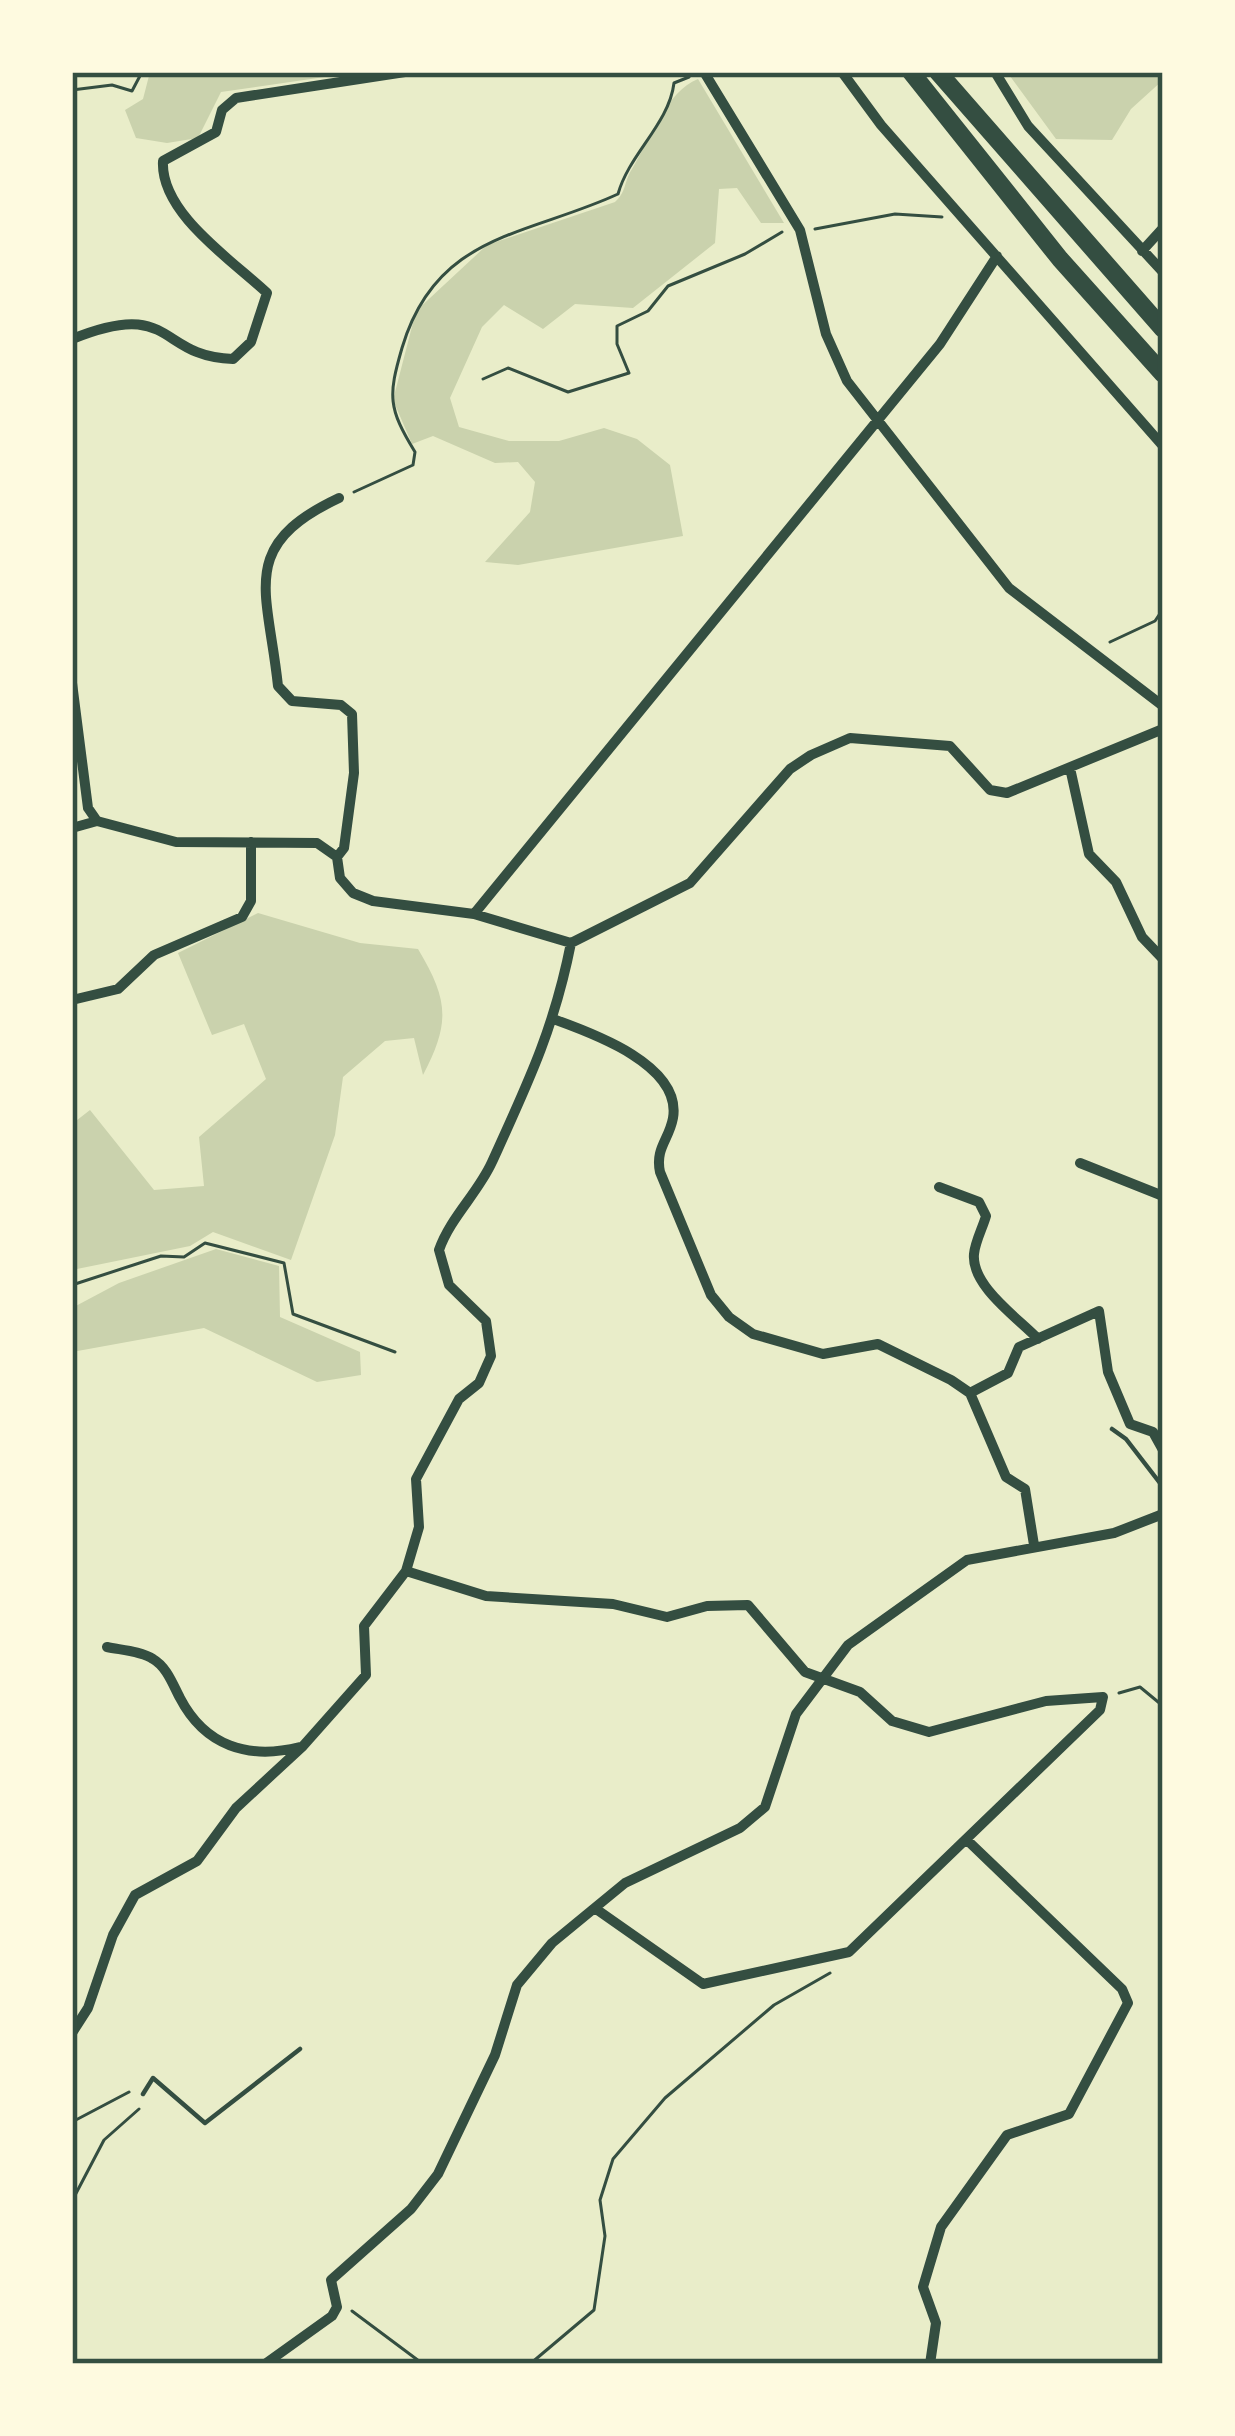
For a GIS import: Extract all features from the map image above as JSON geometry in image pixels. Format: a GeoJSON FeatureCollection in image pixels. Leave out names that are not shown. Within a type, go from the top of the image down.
{"type":"FeatureCollection","features":[{"type":"Feature","properties":{"kind":"highway"},"geometry":{"type":"LineString","coordinates":[[911,72],[1060,259],[1163,374]]}},
{"type":"Feature","properties":{"kind":"highway"},"geometry":{"type":"LineString","coordinates":[[938,72],[1163,329]]}},
{"type":"Feature","properties":{"kind":"street"},"geometry":{"type":"LineString","coordinates":[[72,339],[134,321],[161,327],[208,358],[233,359],[251,342],[266,293],[178,208],[162,178],[163,161],[216,132],[222,110],[236,98],[405,72]]}},
{"type":"Feature","properties":{"kind":"street"},"geometry":{"type":"LineString","coordinates":[[703,72],[800,230],[826,334],[847,381],[1009,588],[1163,706]]}},
{"type":"Feature","properties":{"kind":"street"},"geometry":{"type":"LineString","coordinates":[[842,72],[880,124],[1163,446]]}},
{"type":"Feature","properties":{"kind":"street"},"geometry":{"type":"LineString","coordinates":[[995,72],[1028,126],[1163,272]]}},
{"type":"Feature","properties":{"kind":"street"},"geometry":{"type":"LineString","coordinates":[[1142,251],[1163,228]]}},
{"type":"Feature","properties":{"kind":"street"},"geometry":{"type":"LineString","coordinates":[[474,914],[940,344],[997,256]]}},
{"type":"Feature","properties":{"kind":"street"},"geometry":{"type":"LineString","coordinates":[[339,498],[274,540],[266,566],[278,686],[292,700],[340,705],[352,713],[355,773],[344,848],[337,857],[340,878],[352,893],[374,901],[474,914],[571,943],[690,883],[790,769],[850,738],[950,746],[961,752],[989,790],[1007,793],[1163,728]]}},
{"type":"Feature","properties":{"kind":"street"},"geometry":{"type":"LineString","coordinates":[[72,683],[88,808],[97,821]]}},
{"type":"Feature","properties":{"kind":"street"},"geometry":{"type":"LineString","coordinates":[[1070,768],[1089,854],[1117,881],[1142,937],[1163,959]]}},
{"type":"Feature","properties":{"kind":"street"},"geometry":{"type":"LineString","coordinates":[[72,827],[97,821],[176,842],[317,843],[337,857]]}},
{"type":"Feature","properties":{"kind":"street"},"geometry":{"type":"LineString","coordinates":[[72,1000],[118,989],[154,955],[242,916],[250,901],[251,842]]}},
{"type":"Feature","properties":{"kind":"street"},"geometry":{"type":"LineString","coordinates":[[72,2032],[88,2008],[113,1935],[135,1895],[197,1861],[236,1808],[303,1746],[366,1676],[364,1626],[406,1571],[418,1527],[416,1480],[459,1400],[478,1383],[491,1356],[486,1322],[449,1285],[439,1250],[492,1162],[556,1020],[571,943]]}},
{"type":"Feature","properties":{"kind":"street"},"geometry":{"type":"LineString","coordinates":[[556,1020],[622,1044],[668,1094],[673,1118],[657,1155],[660,1172],[711,1295],[729,1317],[753,1334],[824,1354],[878,1344],[970,1394],[1006,1477],[1025,1489],[1034,1545]]}},
{"type":"Feature","properties":{"kind":"street"},"geometry":{"type":"LineString","coordinates":[[1081,1162],[1163,1196]]}},
{"type":"Feature","properties":{"kind":"street"},"geometry":{"type":"LineString","coordinates":[[939,1187],[979,1202],[986,1216],[974,1255],[977,1270],[1038,1339]]}},
{"type":"Feature","properties":{"kind":"street"},"geometry":{"type":"LineString","coordinates":[[970,1394],[1008,1373],[1018,1347],[1099,1311],[1108,1372],[1130,1424],[1154,1432],[1163,1450]]}},
{"type":"Feature","properties":{"kind":"street"},"geometry":{"type":"LineString","coordinates":[[265,2364],[338,2307],[331,2280],[411,2210],[438,2174],[495,2056],[517,1985],[552,1942],[625,1883],[740,1828],[765,1807],[785,1737],[848,1645],[967,1559],[1114,1533],[1163,1514]]}},
{"type":"Feature","properties":{"kind":"street"},"geometry":{"type":"LineString","coordinates":[[406,1571],[486,1596],[613,1604],[667,1617],[707,1606],[748,1605],[805,1672],[860,1692],[892,1721],[929,1732],[1046,1701],[1103,1697],[1100,1710],[849,1952],[703,1984],[596,1909]]}},
{"type":"Feature","properties":{"kind":"street"},"geometry":{"type":"LineString","coordinates":[[107,1647],[151,1657],[164,1669],[194,1724],[223,1746],[280,1752],[303,1746]]}},
{"type":"Feature","properties":{"kind":"street"},"geometry":{"type":"LineString","coordinates":[[930,2364],[936,2323],[923,2287],[941,2227],[1006,2135],[1069,2114],[1128,2003],[1123,1989],[968,1841]]}},
{"type":"Feature","properties":{"kind":"lane"},"geometry":{"type":"LineString","coordinates":[[1112,1429],[1126,1439],[1163,1487]]}},
{"type":"Feature","properties":{"kind":"lane"},"geometry":{"type":"LineString","coordinates":[[143,2094],[153,2078],[205,2123],[300,2049]]}},
{"type":"Feature","properties":{"kind":"path"},"geometry":{"type":"LineString","coordinates":[[72,90],[112,85],[132,91],[142,72]]}},
{"type":"Feature","properties":{"kind":"path"},"geometry":{"type":"LineString","coordinates":[[339,498],[413,464],[416,452],[397,421],[389,391],[412,312],[482,244],[618,194],[625,168],[672,100],[674,82],[703,72]]}},
{"type":"Feature","properties":{"kind":"path"},"geometry":{"type":"LineString","coordinates":[[483,379],[508,368],[568,392],[629,373],[617,344],[617,326],[648,310],[668,286],[745,254],[773,234],[851,218],[895,214],[951,218],[959,212]]}},
{"type":"Feature","properties":{"kind":"path"},"geometry":{"type":"LineString","coordinates":[[1089,652],[1155,621],[1163,609]]}},
{"type":"Feature","properties":{"kind":"path"},"geometry":{"type":"LineString","coordinates":[[72,1285],[161,1256],[184,1257],[205,1243],[232,1245],[284,1263],[293,1314],[395,1352]]}},
{"type":"Feature","properties":{"kind":"path"},"geometry":{"type":"LineString","coordinates":[[1103,1697],[1140,1687],[1163,1706]]}},
{"type":"Feature","properties":{"kind":"path"},"geometry":{"type":"LineString","coordinates":[[530,2364],[594,2310],[605,2236],[600,2200],[613,2159],[665,2098],[774,2005],[848,1960],[849,1952]]}},
{"type":"Feature","properties":{"kind":"path"},"geometry":{"type":"LineString","coordinates":[[72,2122],[134,2089],[143,2094],[142,2106],[104,2140],[72,2201]]}},
{"type":"Feature","properties":{"kind":"path"},"geometry":{"type":"LineString","coordinates":[[338,2307],[349,2309],[423,2364]]}},
{"type":"Feature","properties":{"kind":"green space"},"geometry":{"type":"Polygon","coordinates":[[[150,72],[359,72],[221,92],[198,138],[167,143],[136,138],[125,110],[143,99],[150,72]]]}},
{"type":"Feature","properties":{"kind":"green space"},"geometry":{"type":"Polygon","coordinates":[[[1007,72],[1163,72],[1163,80],[1131,109],[1112,140],[1056,139],[1007,72]]]}},
{"type":"Feature","properties":{"kind":"green space"},"geometry":{"type":"Polygon","coordinates":[[[698,79],[784,223],[761,223],[737,188],[719,189],[715,243],[633,308],[575,304],[543,329],[504,305],[482,327],[450,398],[459,427],[509,441],[559,441],[604,428],[637,439],[670,465],[683,536],[518,565],[485,562],[530,512],[535,482],[518,462],[495,463],[433,436],[412,444],[393,400],[416,311],[487,245],[615,202],[668,105],[698,79]]]}},
{"type":"Feature","properties":{"kind":"green space"},"geometry":{"type":"Polygon","coordinates":[[[258,913],[360,943],[418,949],[435,982],[442,1011],[438,1040],[423,1075],[414,1038],[385,1041],[343,1077],[335,1135],[291,1260],[213,1232],[190,1246],[72,1270],[72,1124],[90,1110],[154,1190],[204,1186],[199,1137],[266,1079],[244,1024],[212,1035],[178,953],[258,913]]]}},
{"type":"Feature","properties":{"kind":"green space"},"geometry":{"type":"Polygon","coordinates":[[[216,1249],[279,1266],[280,1317],[360,1352],[361,1375],[317,1382],[204,1328],[72,1352],[72,1308],[119,1283],[216,1249]]]}}]}
